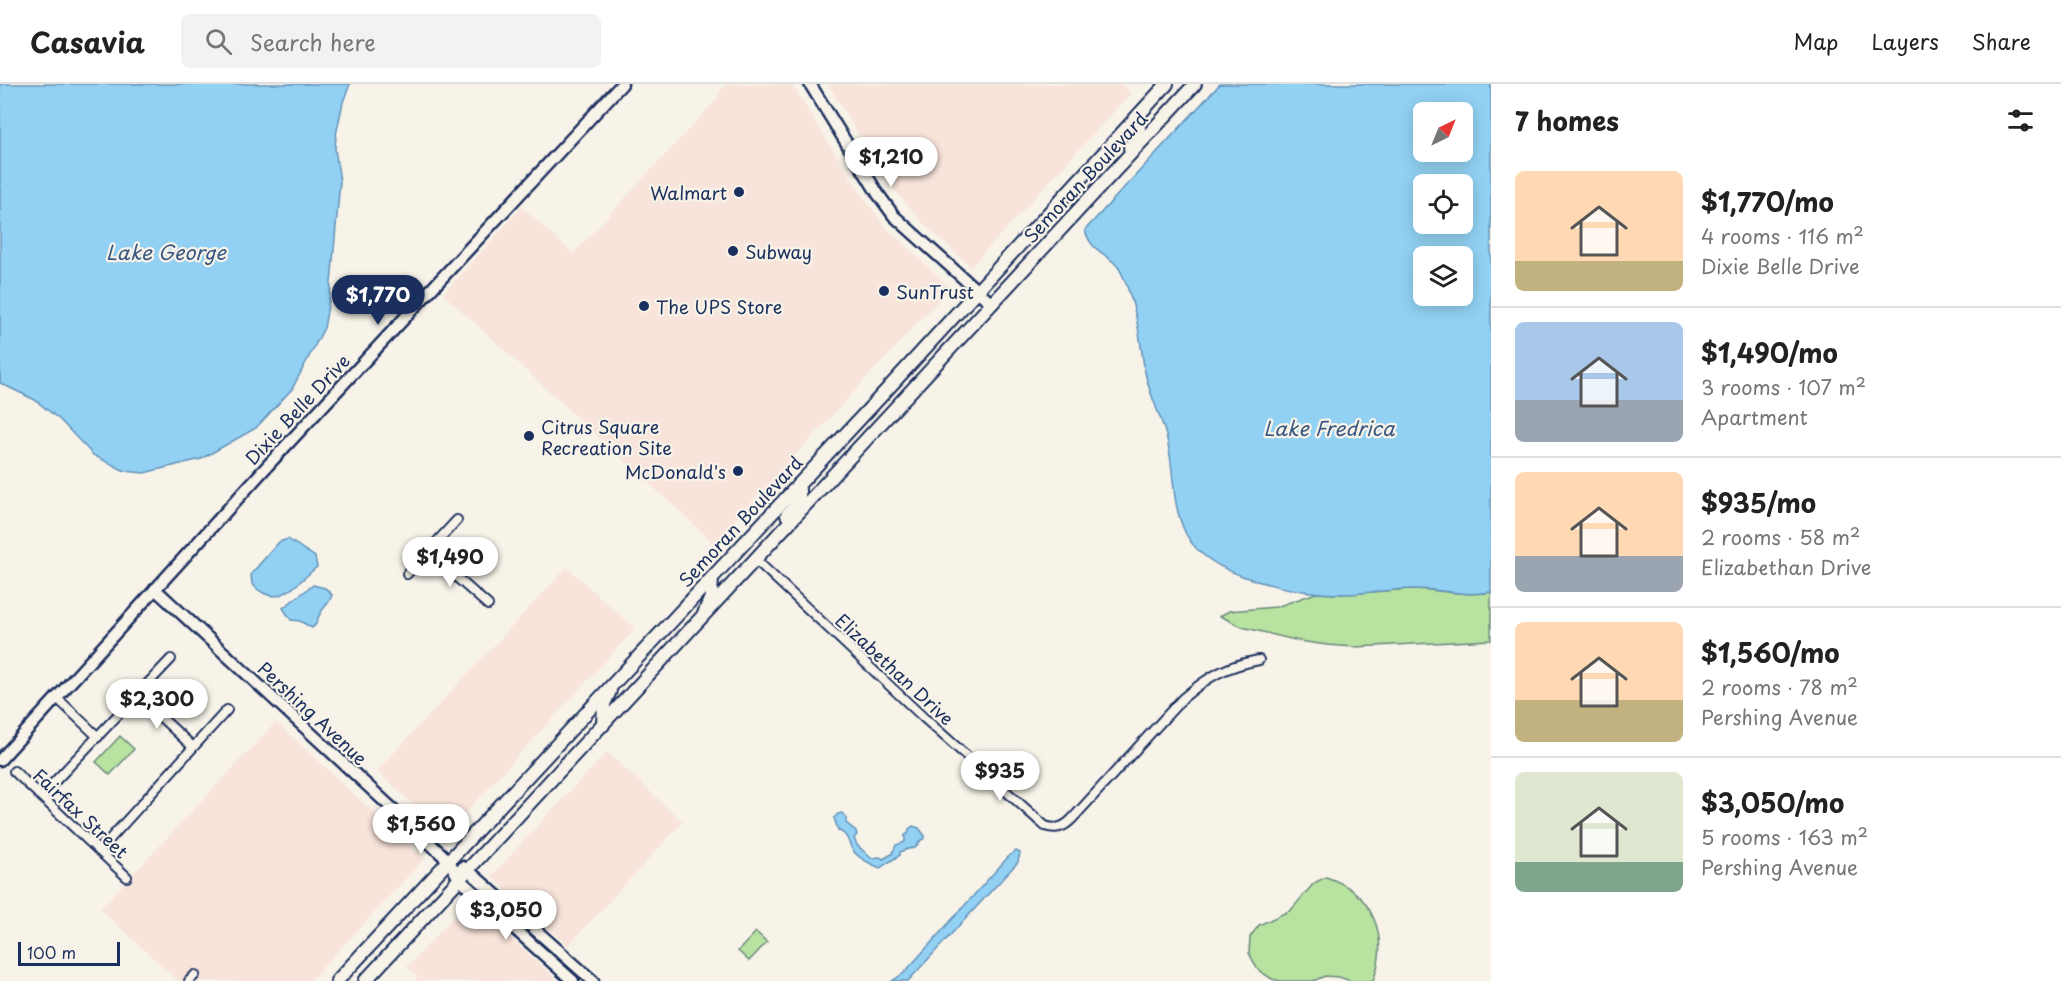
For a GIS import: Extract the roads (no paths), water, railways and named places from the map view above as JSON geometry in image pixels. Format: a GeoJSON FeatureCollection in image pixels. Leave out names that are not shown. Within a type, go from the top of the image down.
{"type":"FeatureCollection","features":[{"type":"Feature","properties":{"kind":"main road","name":"Semoran Boulevard"},"geometry":{"type":"LineString","coordinates":[[337,981],[1167,84]]}},
{"type":"Feature","properties":{"kind":"main road","name":"Semoran Boulevard"},"geometry":{"type":"LineString","coordinates":[[365,981],[1195,84]]}},
{"type":"Feature","properties":{"kind":"main road"},"geometry":{"type":"LineString","coordinates":[[1117,169],[1138,136],[1139,115]]}},
{"type":"Feature","properties":{"kind":"main road"},"geometry":{"type":"LineString","coordinates":[[769,546],[771,533],[797,504],[801,494],[798,485]]}},
{"type":"Feature","properties":{"kind":"main road"},"geometry":{"type":"LineString","coordinates":[[701,620],[711,597],[712,578]]}},
{"type":"Feature","properties":{"kind":"main road"},"geometry":{"type":"LineString","coordinates":[[603,725],[604,704],[615,682]]}},
{"type":"Feature","properties":{"kind":"street","name":"Dixie Belle Drive"},"geometry":{"type":"LineString","coordinates":[[0,760],[622,84]]}},
{"type":"Feature","properties":{"kind":"street"},"geometry":{"type":"LineString","coordinates":[[810,84],[894,216],[992,304]]}},
{"type":"Feature","properties":{"kind":"street"},"geometry":{"type":"LineString","coordinates":[[406,574],[457,520]]}},
{"type":"Feature","properties":{"kind":"street"},"geometry":{"type":"LineString","coordinates":[[428,552],[488,605]]}},
{"type":"Feature","properties":{"kind":"street","name":"Elizabethan Drive"},"geometry":{"type":"LineString","coordinates":[[756,560],[923,717],[1050,828],[1065,825],[1183,698],[1204,680],[1238,664],[1259,660]]}},
{"type":"Feature","properties":{"kind":"street","name":"Pershing Avenue"},"geometry":{"type":"LineString","coordinates":[[155,589],[449,861],[468,870],[593,981]]}},
{"type":"Feature","properties":{"kind":"street"},"geometry":{"type":"LineString","coordinates":[[41,796],[171,659]]}},
{"type":"Feature","properties":{"kind":"street"},"geometry":{"type":"LineString","coordinates":[[137,695],[193,747]]}},
{"type":"Feature","properties":{"kind":"street"},"geometry":{"type":"LineString","coordinates":[[56,697],[98,736]]}},
{"type":"Feature","properties":{"kind":"street"},"geometry":{"type":"LineString","coordinates":[[99,851],[227,710]]}},
{"type":"Feature","properties":{"kind":"street","name":"Fairfax Street"},"geometry":{"type":"LineString","coordinates":[[14,771],[127,877]]}},
{"type":"Feature","properties":{"kind":"street","name":"Pershing Avenue"},"geometry":{"type":"LineString","coordinates":[[449,861],[459,879],[573,981]]}},
{"type":"Feature","properties":{"kind":"water","name":"Lake George"},"geometry":{"type":"Polygon","coordinates":[[[0,84],[350,84],[343,102],[336,135],[335,149],[340,181],[330,295],[324,328],[292,389],[256,428],[201,459],[144,473],[125,471],[93,455],[60,420],[35,400],[0,383],[0,84]]]}},
{"type":"Feature","properties":{"kind":"water","name":"Lake Fredrica"},"geometry":{"type":"Polygon","coordinates":[[[1220,84],[1491,84],[1491,592],[1471,594],[1414,589],[1341,594],[1301,591],[1278,587],[1233,572],[1213,562],[1197,549],[1186,534],[1177,508],[1168,445],[1147,380],[1136,317],[1123,275],[1113,262],[1091,243],[1085,230],[1220,84]]]}},
{"type":"Feature","properties":{"kind":"water"},"geometry":{"type":"Polygon","coordinates":[[[288,539],[315,557],[317,567],[286,592],[270,596],[252,584],[251,574],[279,542],[288,539]]]}},
{"type":"Feature","properties":{"kind":"water"},"geometry":{"type":"Polygon","coordinates":[[[313,585],[325,588],[332,595],[316,625],[312,628],[300,621],[291,620],[283,608],[313,585]]]}},
{"type":"Feature","properties":{"kind":"water"},"geometry":{"type":"Polygon","coordinates":[[[842,813],[846,817],[846,823],[856,831],[857,835],[854,838],[857,845],[871,858],[883,859],[892,854],[896,845],[905,842],[905,835],[913,826],[919,828],[925,836],[915,848],[900,852],[900,855],[880,868],[857,855],[847,837],[838,830],[834,818],[842,813]]]}},
{"type":"Feature","properties":{"kind":"water"},"geometry":{"type":"Polygon","coordinates":[[[1016,851],[1020,853],[1018,862],[908,981],[892,981],[904,973],[1016,851]]]}},
{"type":"Feature","properties":{"kind":"place","name":"Walmart"},"geometry":{"type":"Point","coordinates":[739,192]}},
{"type":"Feature","properties":{"kind":"place","name":"Subway"},"geometry":{"type":"Point","coordinates":[733,251]}},
{"type":"Feature","properties":{"kind":"place","name":"SunTrust"},"geometry":{"type":"Point","coordinates":[884,291]}},
{"type":"Feature","properties":{"kind":"place","name":"The UPS Store"},"geometry":{"type":"Point","coordinates":[644,306]}},
{"type":"Feature","properties":{"kind":"place","name":"Citrus Square Recreation Site"},"geometry":{"type":"Point","coordinates":[529,436]}},
{"type":"Feature","properties":{"kind":"place","name":"McDonald's"},"geometry":{"type":"Point","coordinates":[738,471]}}]}
